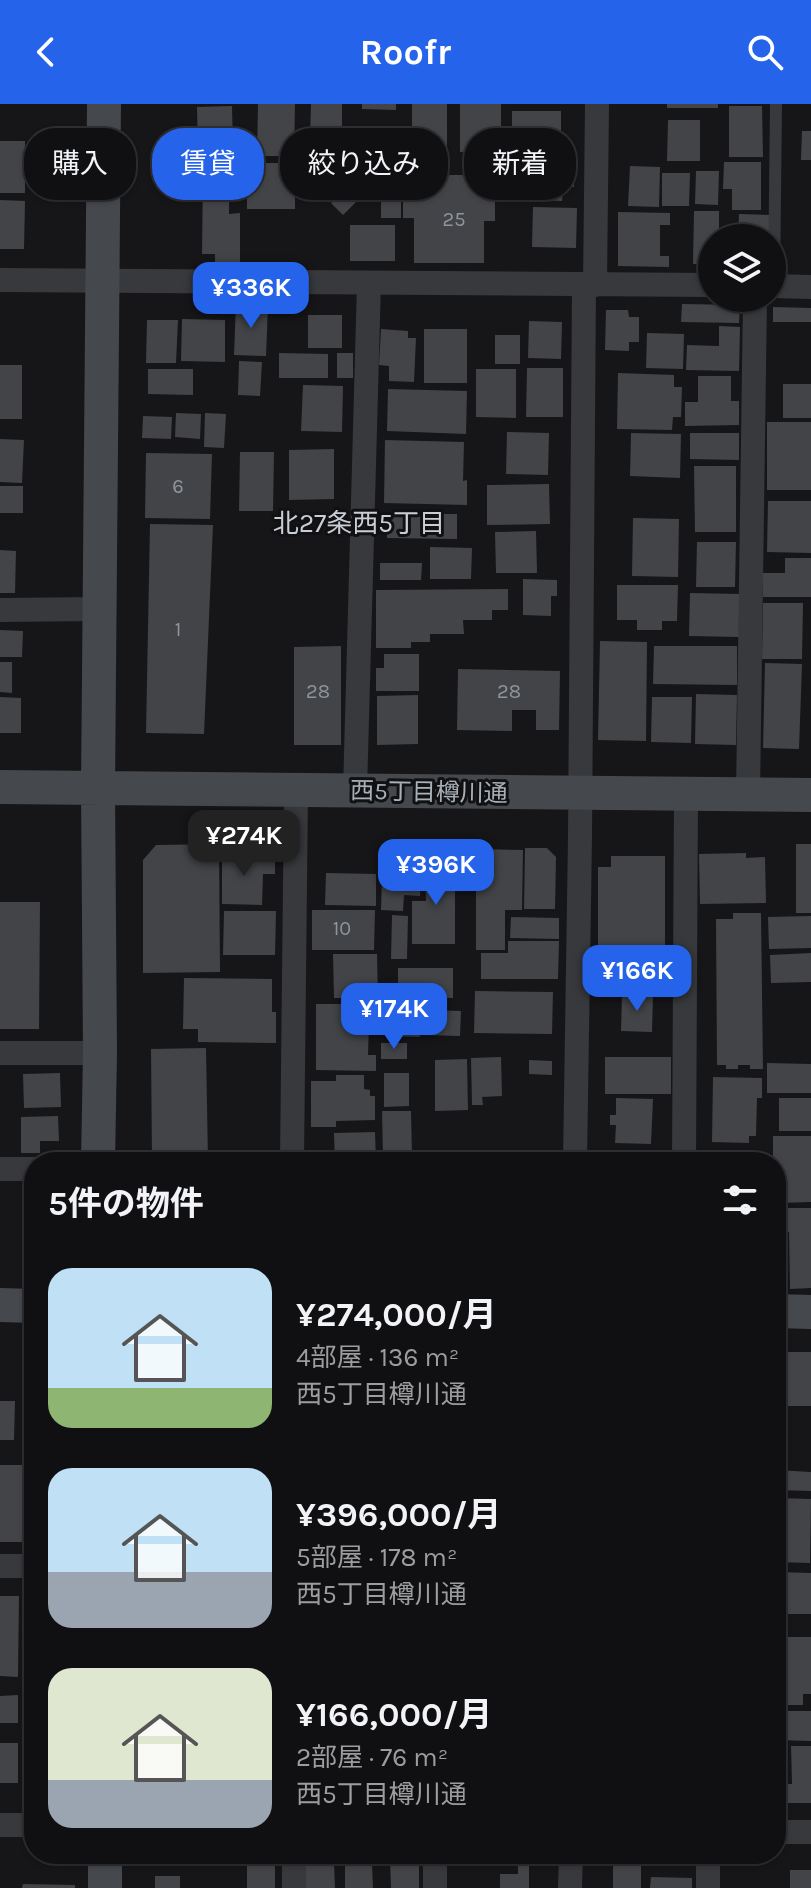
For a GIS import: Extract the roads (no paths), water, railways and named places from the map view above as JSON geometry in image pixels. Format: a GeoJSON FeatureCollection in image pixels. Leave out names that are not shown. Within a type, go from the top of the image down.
{"type":"FeatureCollection","features":[{"type":"Feature","properties":{"kind":"street"},"geometry":{"type":"LineString","coordinates":[[98,1152],[104,104]]}},
{"type":"Feature","properties":{"kind":"street"},"geometry":{"type":"LineString","coordinates":[[575,1152],[589,284],[597,104]]}},
{"type":"Feature","properties":{"kind":"street"},"geometry":{"type":"LineString","coordinates":[[0,280],[698,285]]}},
{"type":"Feature","properties":{"kind":"street"},"geometry":{"type":"LineString","coordinates":[[355,791],[369,283]]}},
{"type":"Feature","properties":{"kind":"street"},"geometry":{"type":"LineString","coordinates":[[786,289],[811,287]]}},
{"type":"Feature","properties":{"kind":"street"},"geometry":{"type":"LineString","coordinates":[[748,795],[766,312]]}},
{"type":"Feature","properties":{"kind":"street"},"geometry":{"type":"LineString","coordinates":[[0,610],[99,609]]}},
{"type":"Feature","properties":{"kind":"street","name":"西5丁目樽川通"},"geometry":{"type":"LineString","coordinates":[[0,787],[811,795]]}},
{"type":"Feature","properties":{"kind":"street"},"geometry":{"type":"LineString","coordinates":[[292,1152],[296,790]]}},
{"type":"Feature","properties":{"kind":"street"},"geometry":{"type":"LineString","coordinates":[[684,1152],[686,794]]}},
{"type":"Feature","properties":{"kind":"street"},"geometry":{"type":"LineString","coordinates":[[0,1053],[100,1053]]}},
{"type":"Feature","properties":{"kind":"street"},"geometry":{"type":"LineString","coordinates":[[0,1169],[24,1169]]}},
{"type":"Feature","properties":{"kind":"street"},"geometry":{"type":"LineString","coordinates":[[0,1305],[24,1306]]}},
{"type":"Feature","properties":{"kind":"street"},"geometry":{"type":"LineString","coordinates":[[786,1311],[811,1312]]}},
{"type":"Feature","properties":{"kind":"street"},"geometry":{"type":"LineString","coordinates":[[0,1566],[24,1566]]}},
{"type":"Feature","properties":{"kind":"street"},"geometry":{"type":"LineString","coordinates":[[0,1825],[24,1825]]}},
{"type":"Feature","properties":{"kind":"street"},"geometry":{"type":"LineString","coordinates":[[786,1832],[811,1832]]}},
{"type":"Feature","properties":{"kind":"street"},"geometry":{"type":"LineString","coordinates":[[105,1864],[105,1888]]}},
{"type":"Feature","properties":{"kind":"street"},"geometry":{"type":"LineString","coordinates":[[294,1864],[294,1888]]}},
{"type":"Feature","properties":{"kind":"street"},"geometry":{"type":"LineString","coordinates":[[435,1864],[435,1888]]}},
{"type":"Feature","properties":{"kind":"street"},"geometry":{"type":"LineString","coordinates":[[570,1888],[571,1864]]}},
{"type":"Feature","properties":{"kind":"street"},"geometry":{"type":"LineString","coordinates":[[708,1864],[708,1888]]}},
{"type":"Feature","properties":{"kind":"lane"},"geometry":{"type":"LineString","coordinates":[[770,224],[776,104]]}},
{"type":"Feature","properties":{"kind":"district","name":"北27条西5丁目"},"geometry":{"type":"Point","coordinates":[359,523]}}]}
